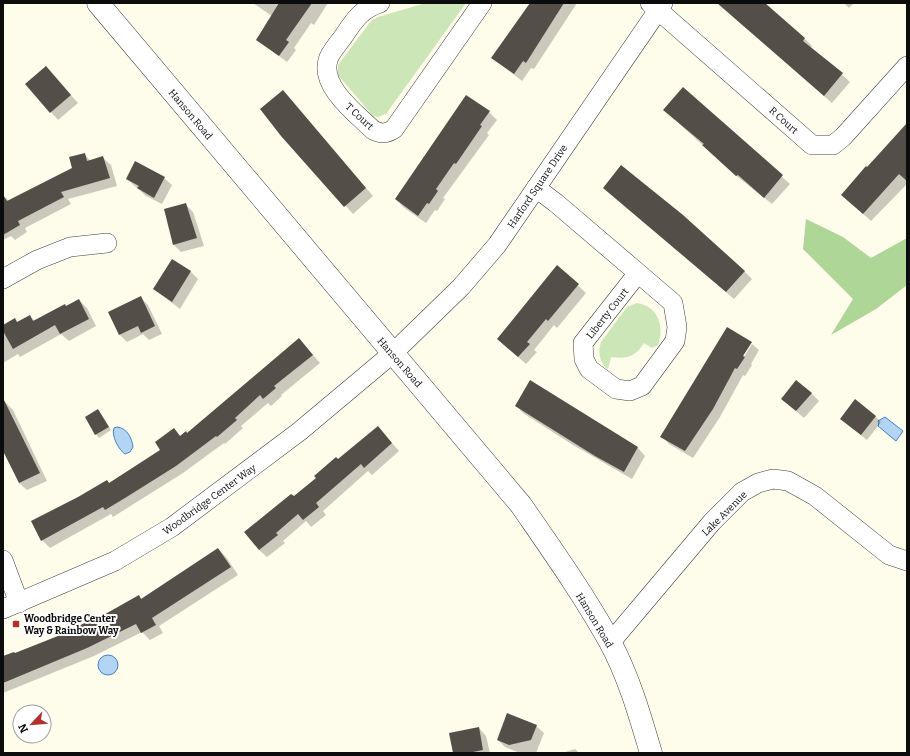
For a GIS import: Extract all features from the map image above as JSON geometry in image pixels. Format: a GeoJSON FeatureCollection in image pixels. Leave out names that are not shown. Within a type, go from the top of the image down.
{"type":"FeatureCollection","features":[{"type":"Feature","properties":{"kind":"street","name":"Hanson Road"},"geometry":{"type":"LineString","coordinates":[[98,3],[521,505],[552,550],[610,643],[639,709],[651,753]]}},
{"type":"Feature","properties":{"kind":"street","name":"T Court"},"geometry":{"type":"LineString","coordinates":[[380,3],[371,6],[358,15],[328,60],[328,73],[335,93],[373,130],[380,134],[388,133],[394,129],[482,3]]}},
{"type":"Feature","properties":{"kind":"street","name":"Harford Square Drive"},"geometry":{"type":"LineString","coordinates":[[393,353],[462,286],[497,245],[657,5]]}},
{"type":"Feature","properties":{"kind":"street","name":"R Court"},"geometry":{"type":"LineString","coordinates":[[657,5],[812,145],[833,145],[843,137],[907,66]]}},
{"type":"Feature","properties":{"kind":"street","name":"Liberty Court"},"geometry":{"type":"LineString","coordinates":[[536,188],[638,273],[673,303],[677,326],[675,341],[642,386],[630,391],[616,389],[589,369],[584,358],[584,343],[638,273]]}},
{"type":"Feature","properties":{"kind":"street"},"geometry":{"type":"LineString","coordinates":[[3,279],[37,260],[70,248],[106,243]]}},
{"type":"Feature","properties":{"kind":"street","name":"Woodbridge Center Way"},"geometry":{"type":"LineString","coordinates":[[11,606],[115,561],[172,527],[300,431],[393,353]]}},
{"type":"Feature","properties":{"kind":"street","name":"Lake Avenue"},"geometry":{"type":"LineString","coordinates":[[610,643],[712,522],[742,492],[758,483],[773,479],[788,481],[815,496],[889,555],[907,561]]}},
{"type":"Feature","properties":{"kind":"street"},"geometry":{"type":"LineString","coordinates":[[3,560],[11,606]]}},
{"type":"Feature","properties":{"kind":"green space"},"geometry":{"type":"Polygon","coordinates":[[[426,3],[466,3],[386,114],[378,117],[373,116],[338,75],[338,65],[371,21],[378,17],[426,3]]]}},
{"type":"Feature","properties":{"kind":"green space"},"geometry":{"type":"Polygon","coordinates":[[[806,219],[843,237],[871,258],[907,238],[907,285],[876,309],[831,335],[853,299],[803,249],[806,219]]]}},
{"type":"Feature","properties":{"kind":"green space"},"geometry":{"type":"Polygon","coordinates":[[[637,303],[650,308],[658,318],[661,331],[658,345],[652,348],[644,343],[641,348],[630,356],[622,358],[611,357],[608,369],[604,365],[599,353],[601,342],[627,307],[637,303]]]}},
{"type":"Feature","properties":{"kind":"water"},"geometry":{"type":"Polygon","coordinates":[[[885,417],[903,431],[896,441],[878,426],[878,421],[885,417]]]}},
{"type":"Feature","properties":{"kind":"water"},"geometry":{"type":"Polygon","coordinates":[[[117,427],[124,429],[130,437],[133,447],[130,452],[125,454],[116,442],[113,431],[114,428],[117,427]]]}},
{"type":"Feature","properties":{"kind":"water"},"geometry":{"type":"Polygon","coordinates":[[[108,655],[115,658],[118,665],[115,672],[108,675],[101,672],[98,665],[101,658],[108,655]]]}},
{"type":"Feature","properties":{"kind":"building"},"geometry":{"type":"Polygon","coordinates":[[[279,3],[312,3],[286,40],[289,42],[279,56],[256,40],[279,3]]]}},
{"type":"Feature","properties":{"kind":"building"},"geometry":{"type":"Polygon","coordinates":[[[530,3],[564,3],[526,63],[523,61],[514,74],[491,58],[530,3]]]}},
{"type":"Feature","properties":{"kind":"building"},"geometry":{"type":"Polygon","coordinates":[[[717,3],[765,3],[805,38],[803,41],[843,73],[824,96],[717,3]]]}},
{"type":"Feature","properties":{"kind":"building"},"geometry":{"type":"Polygon","coordinates":[[[46,66],[71,95],[50,113],[25,84],[46,66]]]}},
{"type":"Feature","properties":{"kind":"building"},"geometry":{"type":"Polygon","coordinates":[[[683,87],[783,175],[764,198],[738,175],[736,176],[702,145],[704,144],[663,110],[683,87]]]}},
{"type":"Feature","properties":{"kind":"building"},"geometry":{"type":"Polygon","coordinates":[[[283,90],[366,188],[344,207],[281,136],[260,109],[283,90]]]}},
{"type":"Feature","properties":{"kind":"building"},"geometry":{"type":"Polygon","coordinates":[[[466,95],[490,111],[480,125],[482,126],[456,164],[454,163],[436,189],[438,191],[418,216],[395,199],[466,95]]]}},
{"type":"Feature","properties":{"kind":"building"},"geometry":{"type":"Polygon","coordinates":[[[907,123],[907,181],[899,174],[863,214],[841,195],[907,123]]]}},
{"type":"Feature","properties":{"kind":"building"},"geometry":{"type":"Polygon","coordinates":[[[85,153],[87,161],[103,156],[110,178],[61,192],[64,197],[18,221],[20,225],[3,235],[3,195],[7,201],[72,168],[69,157],[85,153]]]}},
{"type":"Feature","properties":{"kind":"building"},"geometry":{"type":"Polygon","coordinates":[[[135,161],[165,177],[154,198],[137,188],[139,186],[126,179],[135,161]]]}},
{"type":"Feature","properties":{"kind":"building"},"geometry":{"type":"Polygon","coordinates":[[[621,165],[683,215],[745,271],[726,292],[603,188],[621,165]]]}},
{"type":"Feature","properties":{"kind":"building"},"geometry":{"type":"Polygon","coordinates":[[[186,203],[197,238],[173,245],[164,209],[186,203]]]}},
{"type":"Feature","properties":{"kind":"building"},"geometry":{"type":"Polygon","coordinates":[[[172,259],[191,271],[172,302],[153,289],[172,259]]]}},
{"type":"Feature","properties":{"kind":"building"},"geometry":{"type":"Polygon","coordinates":[[[557,265],[579,284],[548,321],[546,319],[527,342],[530,344],[518,357],[497,339],[557,265]]]}},
{"type":"Feature","properties":{"kind":"building"},"geometry":{"type":"Polygon","coordinates":[[[141,296],[155,326],[141,333],[138,326],[119,335],[108,312],[141,296]]]}},
{"type":"Feature","properties":{"kind":"building"},"geometry":{"type":"Polygon","coordinates":[[[79,299],[89,319],[60,334],[55,325],[13,349],[3,331],[3,325],[15,318],[17,322],[30,315],[33,321],[65,304],[66,306],[79,299]]]}},
{"type":"Feature","properties":{"kind":"building"},"geometry":{"type":"Polygon","coordinates":[[[727,327],[752,342],[743,356],[745,357],[737,369],[735,368],[713,409],[685,451],[660,437],[727,327]]]}},
{"type":"Feature","properties":{"kind":"building"},"geometry":{"type":"Polygon","coordinates":[[[299,338],[313,355],[274,386],[276,388],[263,399],[260,395],[235,418],[237,420],[217,437],[216,436],[176,466],[105,510],[103,507],[41,541],[31,521],[107,480],[109,483],[160,450],[155,442],[174,428],[180,436],[186,431],[187,433],[299,338]]]}},
{"type":"Feature","properties":{"kind":"building"},"geometry":{"type":"Polygon","coordinates":[[[530,380],[638,447],[624,472],[595,456],[515,406],[530,380]]]}},
{"type":"Feature","properties":{"kind":"building"},"geometry":{"type":"Polygon","coordinates":[[[796,380],[812,393],[796,411],[781,399],[796,380]]]}},
{"type":"Feature","properties":{"kind":"building"},"geometry":{"type":"Polygon","coordinates":[[[3,398],[40,473],[19,483],[3,451],[3,398]]]}},
{"type":"Feature","properties":{"kind":"building"},"geometry":{"type":"Polygon","coordinates":[[[855,399],[876,416],[861,435],[840,419],[855,399]]]}},
{"type":"Feature","properties":{"kind":"building"},"geometry":{"type":"Polygon","coordinates":[[[98,409],[109,427],[95,435],[85,417],[98,409]]]}},
{"type":"Feature","properties":{"kind":"building"},"geometry":{"type":"Polygon","coordinates":[[[378,426],[392,443],[364,468],[361,464],[316,503],[319,507],[303,520],[298,514],[276,533],[278,535],[259,550],[244,532],[291,494],[294,496],[316,478],[314,476],[336,457],[338,459],[378,426]]]}},
{"type":"Feature","properties":{"kind":"building"},"geometry":{"type":"Polygon","coordinates":[[[218,548],[231,567],[152,618],[156,625],[141,633],[136,624],[87,648],[3,683],[3,656],[14,652],[15,653],[58,636],[99,616],[100,617],[139,595],[141,599],[218,548]]]}},
{"type":"Feature","properties":{"kind":"building"},"geometry":{"type":"Polygon","coordinates":[[[507,713],[537,725],[531,740],[509,745],[497,740],[507,713]]]}},
{"type":"Feature","properties":{"kind":"building"},"geometry":{"type":"Polygon","coordinates":[[[479,727],[483,750],[468,753],[453,753],[449,733],[479,727]]]}},
{"type":"Feature","properties":{"kind":"place","name":"Woodbridge Center Way & Rainbow Way"},"geometry":{"type":"Point","coordinates":[16,624]}}]}
